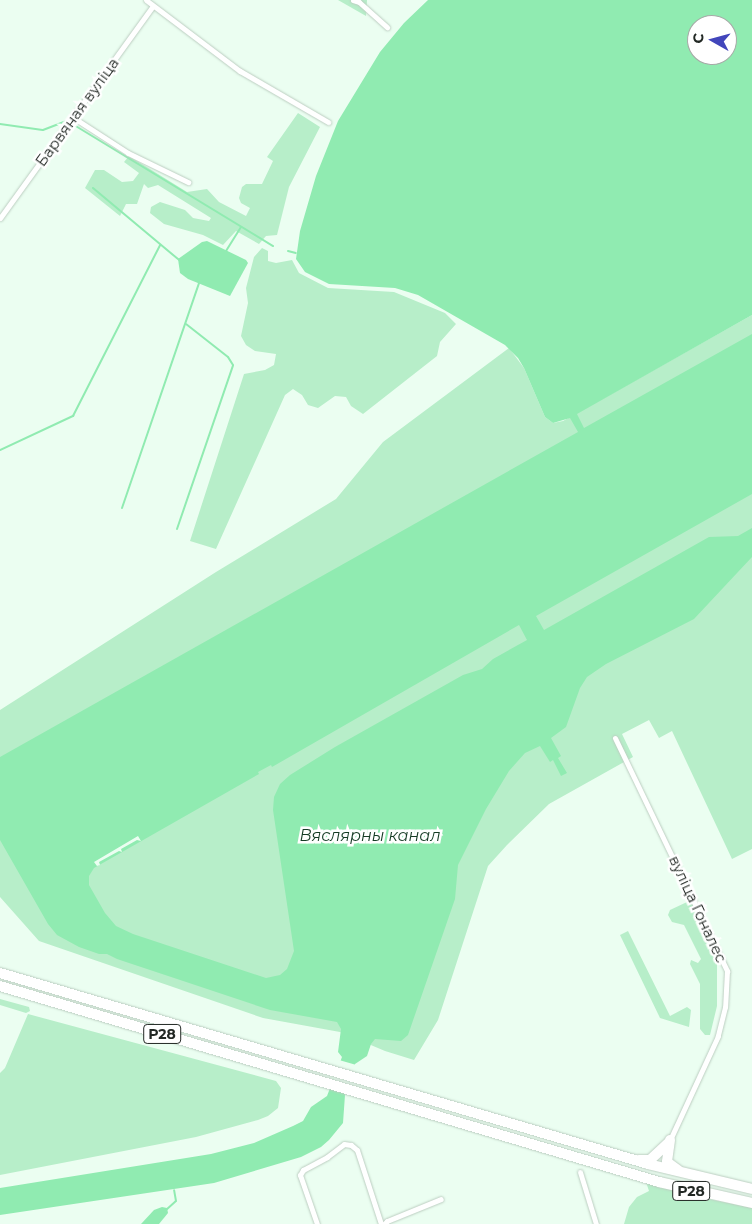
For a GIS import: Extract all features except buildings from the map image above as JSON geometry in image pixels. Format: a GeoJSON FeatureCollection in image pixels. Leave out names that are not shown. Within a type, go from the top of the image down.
{"type":"FeatureCollection","features":[{"type":"Feature","properties":{"kind":"highway","name":"Р28"},"geometry":{"type":"LineString","coordinates":[[0,973],[690,1176],[752,1189]]}},
{"type":"Feature","properties":{"kind":"highway","name":"Р28"},"geometry":{"type":"LineString","coordinates":[[0,986],[659,1182],[752,1203]]}},
{"type":"Feature","properties":{"kind":"highway"},"geometry":{"type":"LineString","coordinates":[[632,1159],[650,1160],[670,1140]]}},
{"type":"Feature","properties":{"kind":"highway"},"geometry":{"type":"LineString","coordinates":[[670,1140],[667,1162],[690,1176]]}},
{"type":"Feature","properties":{"kind":"street"},"geometry":{"type":"LineString","coordinates":[[146,0],[240,71],[328,122]]}},
{"type":"Feature","properties":{"kind":"street"},"geometry":{"type":"LineString","coordinates":[[353,0],[372,12],[387,27]]}},
{"type":"Feature","properties":{"kind":"street","name":"Барвяная вуліца"},"geometry":{"type":"LineString","coordinates":[[0,218],[153,6]]}},
{"type":"Feature","properties":{"kind":"street"},"geometry":{"type":"LineString","coordinates":[[74,118],[128,152],[188,182]]}},
{"type":"Feature","properties":{"kind":"street","name":"вуліца Гоналес"},"geometry":{"type":"LineString","coordinates":[[616,738],[727,971],[725,1007],[718,1036],[670,1140]]}},
{"type":"Feature","properties":{"kind":"street"},"geometry":{"type":"LineString","coordinates":[[316,1224],[300,1175],[303,1170],[328,1157],[344,1144],[351,1145],[357,1150],[382,1224],[387,1220],[441,1199]]}},
{"type":"Feature","properties":{"kind":"street"},"geometry":{"type":"LineString","coordinates":[[580,1172],[596,1224]]}},
{"type":"Feature","properties":{"kind":"shaded area"},"geometry":{"type":"Polygon","coordinates":[[[338,0],[367,0],[366,16],[338,0]]]}},
{"type":"Feature","properties":{"kind":"shaded area"},"geometry":{"type":"Polygon","coordinates":[[[298,113],[320,127],[289,187],[277,235],[266,236],[259,244],[236,231],[223,245],[203,235],[164,224],[150,213],[151,207],[160,202],[185,210],[193,218],[209,221],[211,218],[158,185],[148,188],[144,184],[137,204],[126,204],[120,216],[85,188],[95,170],[104,170],[122,182],[133,181],[139,173],[124,162],[129,156],[187,192],[207,189],[219,202],[246,216],[250,208],[241,203],[239,198],[242,187],[246,184],[262,184],[273,161],[267,157],[298,113]]]}},
{"type":"Feature","properties":{"kind":"shaded area"},"geometry":{"type":"Polygon","coordinates":[[[262,248],[268,251],[268,261],[276,263],[292,260],[299,273],[328,288],[394,292],[445,313],[456,324],[440,342],[437,356],[363,414],[351,406],[346,397],[335,396],[318,408],[308,405],[302,395],[293,389],[285,395],[216,549],[190,541],[244,374],[265,370],[274,365],[276,354],[255,351],[246,345],[241,336],[248,303],[246,288],[254,257],[262,248]]]}},
{"type":"Feature","properties":{"kind":"shaded area","name":"Вяслярны канал"},"geometry":{"type":"Polygon","coordinates":[[[752,315],[752,849],[732,859],[672,731],[659,738],[649,720],[622,734],[633,757],[549,804],[488,866],[438,1020],[414,1060],[385,1051],[340,1032],[263,1018],[39,941],[0,897],[0,710],[216,572],[336,499],[383,442],[509,348],[524,368],[545,417],[553,423],[563,421],[752,315]]]}},
{"type":"Feature","properties":{"kind":"shaded area"},"geometry":{"type":"Polygon","coordinates":[[[687,902],[693,905],[717,959],[717,1006],[710,1035],[705,1035],[700,1029],[700,984],[690,964],[691,960],[698,963],[701,959],[684,925],[672,922],[668,915],[670,910],[687,902]]]}},
{"type":"Feature","properties":{"kind":"shaded area"},"geometry":{"type":"Polygon","coordinates":[[[628,931],[670,1016],[687,1007],[691,1010],[689,1027],[660,1018],[620,935],[628,931]]]}},
{"type":"Feature","properties":{"kind":"shaded area"},"geometry":{"type":"Polygon","coordinates":[[[0,999],[29,1007],[30,1011],[26,1013],[0,1005],[0,999]]]}},
{"type":"Feature","properties":{"kind":"shaded area"},"geometry":{"type":"Polygon","coordinates":[[[28,1014],[276,1081],[281,1088],[278,1108],[268,1116],[258,1120],[196,1137],[0,1175],[0,1073],[5,1068],[28,1014]]]}},
{"type":"Feature","properties":{"kind":"shaded area"},"geometry":{"type":"Polygon","coordinates":[[[646,1182],[699,1197],[752,1208],[752,1224],[624,1224],[629,1207],[637,1197],[649,1191],[646,1182]]]}},
{"type":"Feature","properties":{"kind":"water"},"geometry":{"type":"Polygon","coordinates":[[[428,0],[752,0],[752,315],[577,414],[584,428],[752,334],[752,494],[536,616],[544,630],[709,537],[738,536],[752,528],[752,557],[694,619],[606,664],[587,677],[580,688],[566,727],[551,738],[561,756],[558,758],[567,773],[561,776],[553,760],[550,762],[540,746],[525,753],[509,771],[486,809],[458,865],[455,899],[408,1035],[401,1041],[375,1039],[367,1056],[355,1064],[345,1095],[343,1123],[321,1147],[301,1157],[214,1183],[0,1215],[0,1188],[211,1154],[254,1143],[293,1126],[303,1121],[311,1107],[327,1096],[342,1057],[338,1052],[341,1029],[337,1022],[270,1010],[107,954],[99,954],[79,947],[57,935],[48,924],[0,840],[0,757],[578,432],[570,418],[553,423],[545,417],[524,368],[518,358],[505,345],[418,295],[395,288],[329,284],[305,272],[296,259],[300,231],[316,176],[338,121],[380,52],[404,23],[428,0]],[[519,625],[272,767],[271,765],[258,772],[259,774],[94,868],[89,876],[89,885],[105,913],[116,926],[133,934],[266,978],[280,975],[287,969],[294,951],[273,810],[274,797],[280,784],[290,775],[335,747],[463,675],[482,669],[493,659],[527,640],[519,625]]]}},
{"type":"Feature","properties":{"kind":"water"},"geometry":{"type":"Polygon","coordinates":[[[207,241],[246,260],[248,263],[230,296],[188,279],[180,273],[178,259],[202,242],[207,241]]]}},
{"type":"Feature","properties":{"kind":"water"},"geometry":{"type":"Polygon","coordinates":[[[162,1207],[167,1208],[168,1213],[159,1224],[141,1224],[154,1210],[162,1207]]]}},
{"type":"Feature","properties":{"kind":"pier"},"geometry":{"type":"Polygon","coordinates":[[[138,836],[141,841],[137,840],[121,849],[122,852],[119,851],[99,862],[100,865],[97,866],[94,862],[138,836]]]}},
{"type":"Feature","properties":{"kind":"pier"},"geometry":{"type":"Polygon","coordinates":[[[339,1060],[357,1065],[349,1094],[331,1089],[339,1060]]]}},
{"type":"Feature","properties":{"kind":"waterway"},"geometry":{"type":"LineString","coordinates":[[0,124],[43,130],[66,121]]}},
{"type":"Feature","properties":{"kind":"waterway"},"geometry":{"type":"LineString","coordinates":[[74,125],[273,246]]}},
{"type":"Feature","properties":{"kind":"waterway"},"geometry":{"type":"LineString","coordinates":[[93,188],[179,260]]}},
{"type":"Feature","properties":{"kind":"waterway"},"geometry":{"type":"LineString","coordinates":[[226,251],[241,227]]}},
{"type":"Feature","properties":{"kind":"waterway"},"geometry":{"type":"LineString","coordinates":[[0,450],[73,416],[160,245]]}},
{"type":"Feature","properties":{"kind":"waterway"},"geometry":{"type":"LineString","coordinates":[[288,251],[296,253]]}},
{"type":"Feature","properties":{"kind":"waterway"},"geometry":{"type":"LineString","coordinates":[[122,508],[199,283]]}},
{"type":"Feature","properties":{"kind":"waterway"},"geometry":{"type":"LineString","coordinates":[[177,529],[233,365],[228,357],[186,324]]}},
{"type":"Feature","properties":{"kind":"waterway"},"geometry":{"type":"LineString","coordinates":[[166,1210],[176,1201],[174,1190]]}}]}
